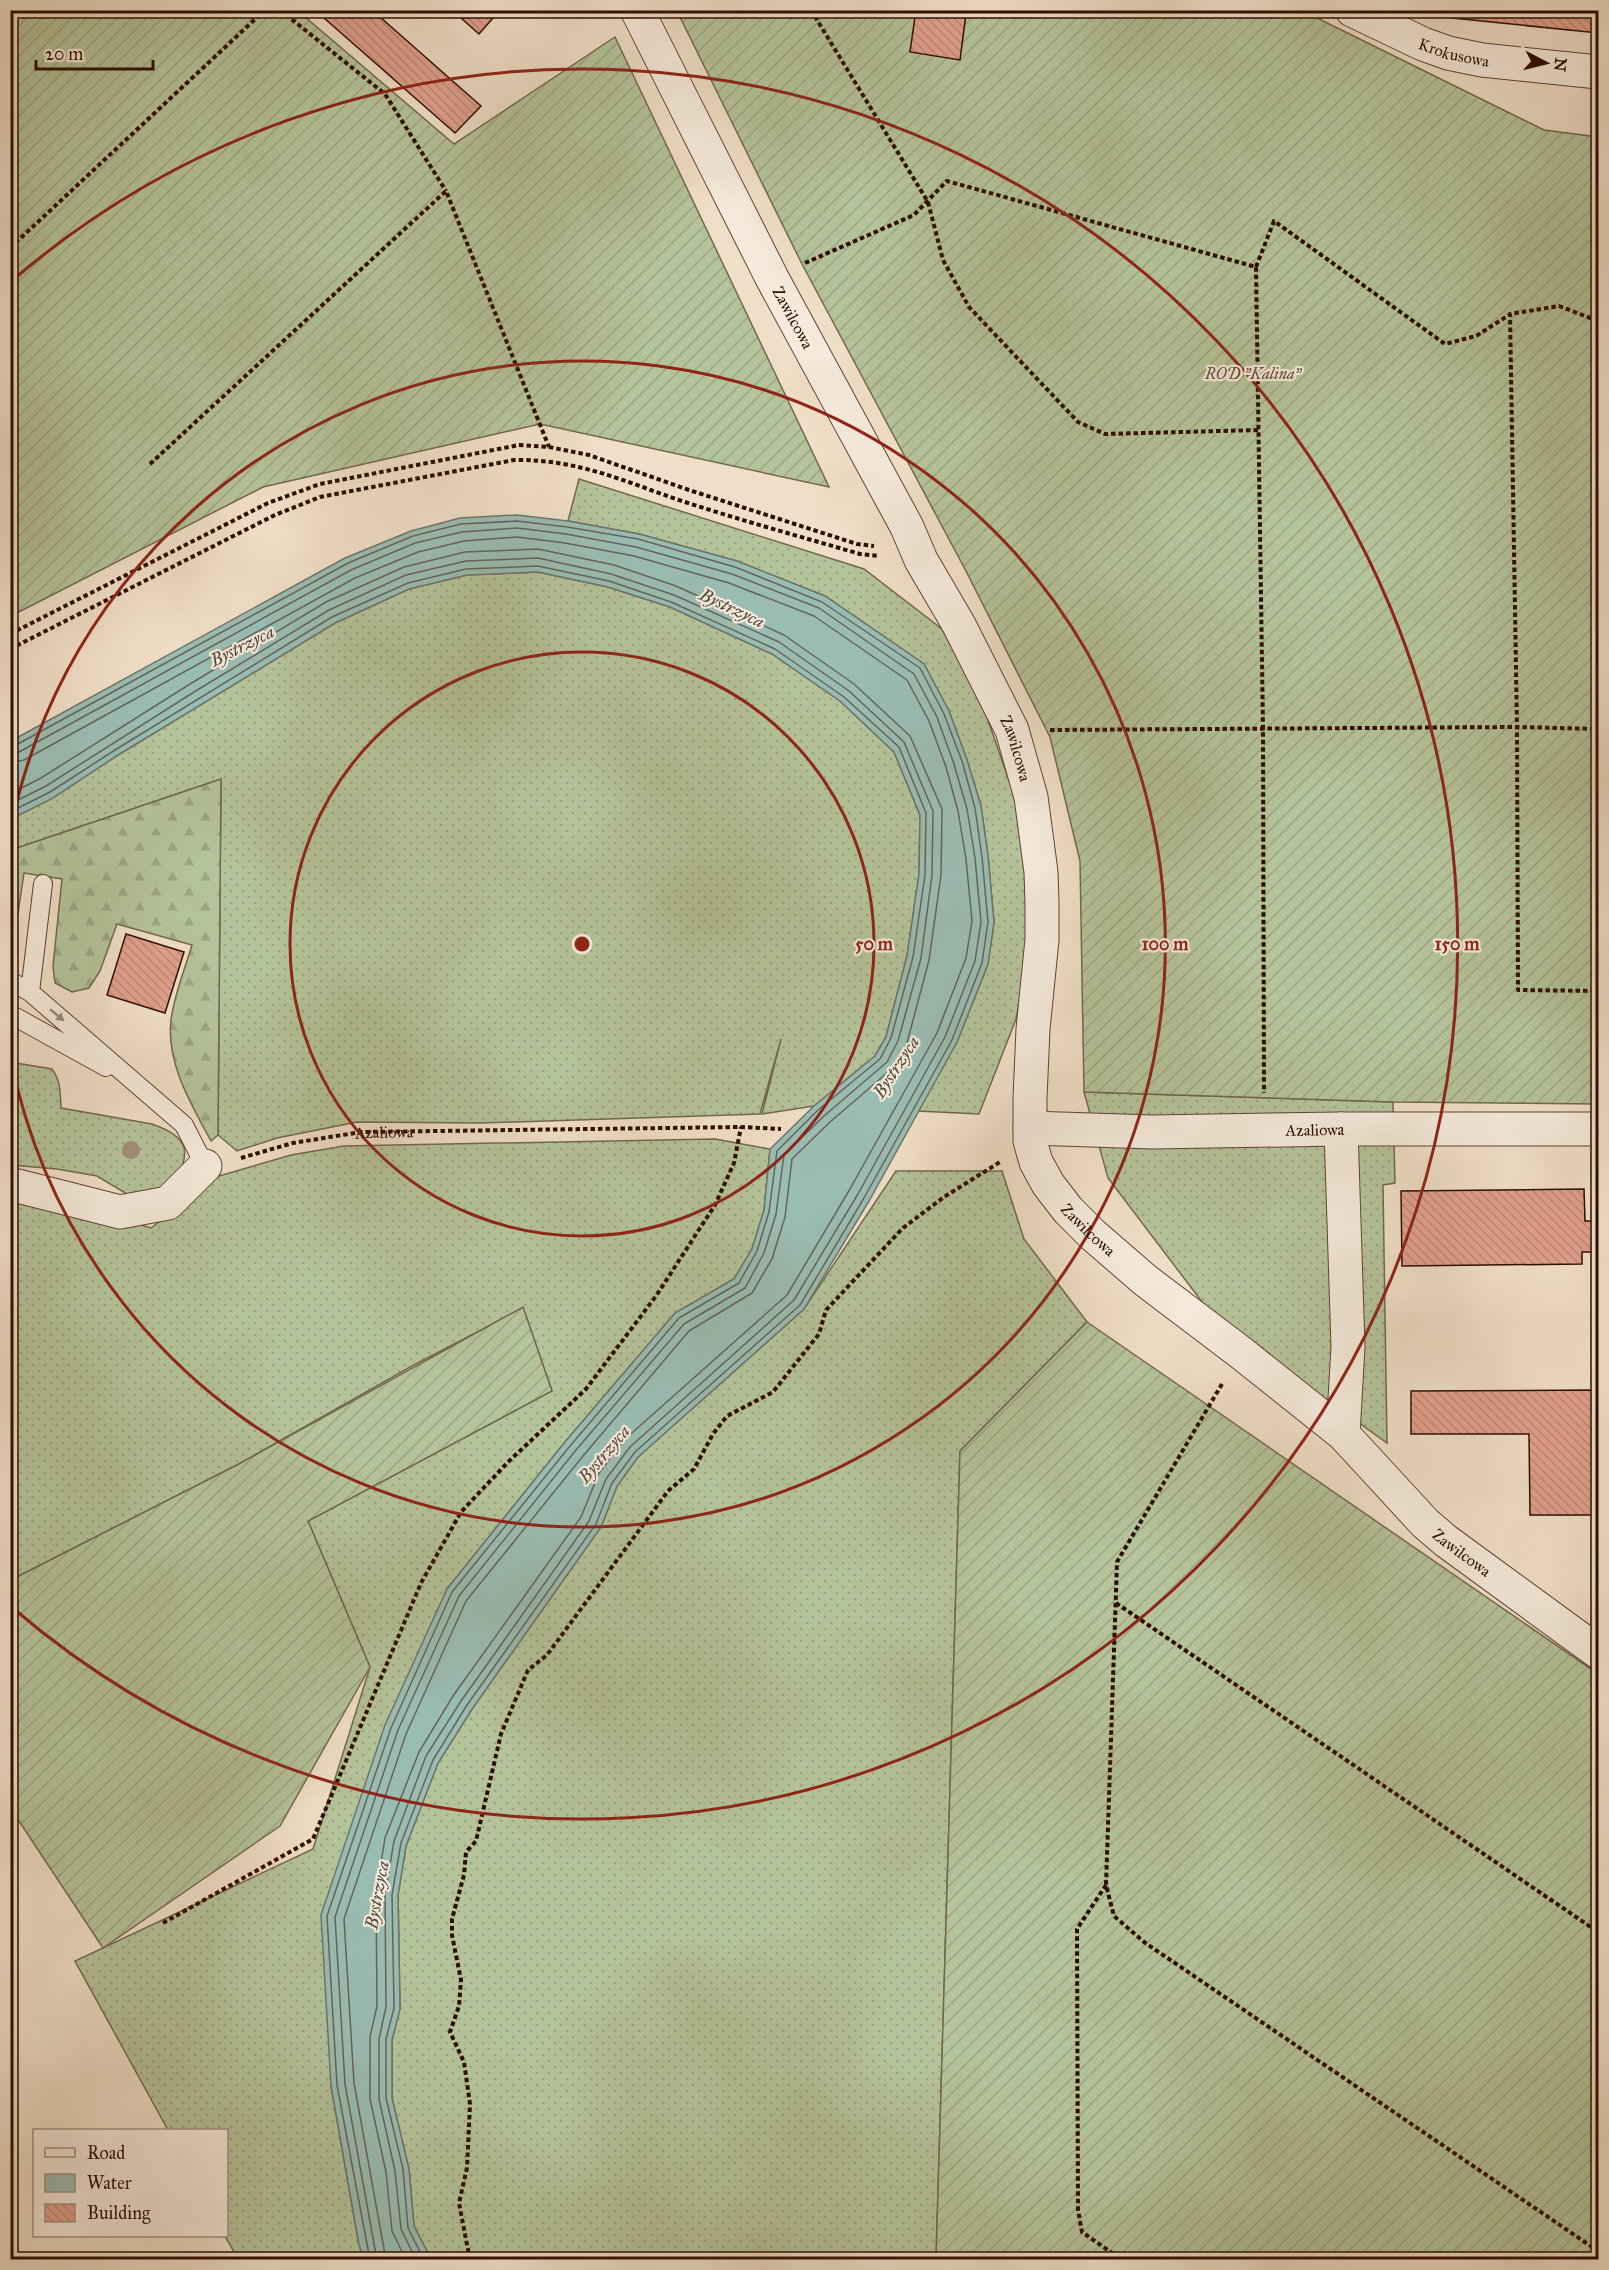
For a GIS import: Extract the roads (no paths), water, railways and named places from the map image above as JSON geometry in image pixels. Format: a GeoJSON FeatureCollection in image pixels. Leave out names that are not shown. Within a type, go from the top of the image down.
{"type":"FeatureCollection","features":[{"type":"Feature","properties":{"kind":"street","name":"Zawilcowa"},"geometry":{"type":"LineString","coordinates":[[637,10],[772,278],[907,527],[921,560],[959,625],[1011,730],[1031,797],[1041,872],[1042,940],[1033,1029],[1030,1135],[1036,1162],[1048,1184],[1068,1210],[1145,1280],[1343,1434],[1425,1523],[1446,1541],[1599,1652]]}},
{"type":"Feature","properties":{"kind":"street","name":"Krokusowa"},"geometry":{"type":"LineString","coordinates":[[1353,10],[1423,44],[1448,53],[1482,60],[1599,72]]}},
{"type":"Feature","properties":{"kind":"street","name":"Azaliowa"},"geometry":{"type":"LineString","coordinates":[[1030,1135],[1341,1129],[1599,1129]]}},
{"type":"Feature","properties":{"kind":"street"},"geometry":{"type":"LineString","coordinates":[[1341,1129],[1348,1347],[1343,1434]]}},
{"type":"Feature","properties":{"kind":"street"},"geometry":{"type":"LineString","coordinates":[[10,1184],[120,1212],[168,1203],[205,1166]]}},
{"type":"Feature","properties":{"kind":"lane"},"geometry":{"type":"LineString","coordinates":[[30,993],[43,884]]}},
{"type":"Feature","properties":{"kind":"lane"},"geometry":{"type":"LineString","coordinates":[[10,981],[30,993],[184,1125],[205,1166]]}},
{"type":"Feature","properties":{"kind":"lane"},"geometry":{"type":"LineString","coordinates":[[10,1014],[138,1085]]}},
{"type":"Feature","properties":{"kind":"water","name":"Bystrzyca"},"geometry":{"type":"Polygon","coordinates":[[[517,515],[568,521],[639,534],[737,561],[825,596],[924,664],[949,711],[981,806],[994,922],[988,964],[957,1042],[869,1201],[804,1309],[638,1457],[617,1486],[601,1527],[472,1709],[438,1763],[406,1846],[398,1895],[400,2009],[392,2040],[392,2098],[409,2169],[414,2226],[431,2259],[364,2259],[359,2245],[331,2086],[321,1915],[385,1725],[447,1589],[565,1442],[675,1313],[734,1279],[752,1249],[764,1210],[770,1149],[814,1106],[875,1056],[886,1037],[907,956],[919,874],[920,815],[894,752],[840,701],[772,654],[670,607],[608,587],[538,572],[467,575],[409,589],[335,623],[118,755],[53,798],[11,819],[11,741],[345,558],[411,531],[460,518],[517,515]]]}},
{"type":"Feature","properties":{"kind":"park label","name":"ROD \"Kalina\""},"geometry":{"type":"Point","coordinates":[1253,373]}}]}
